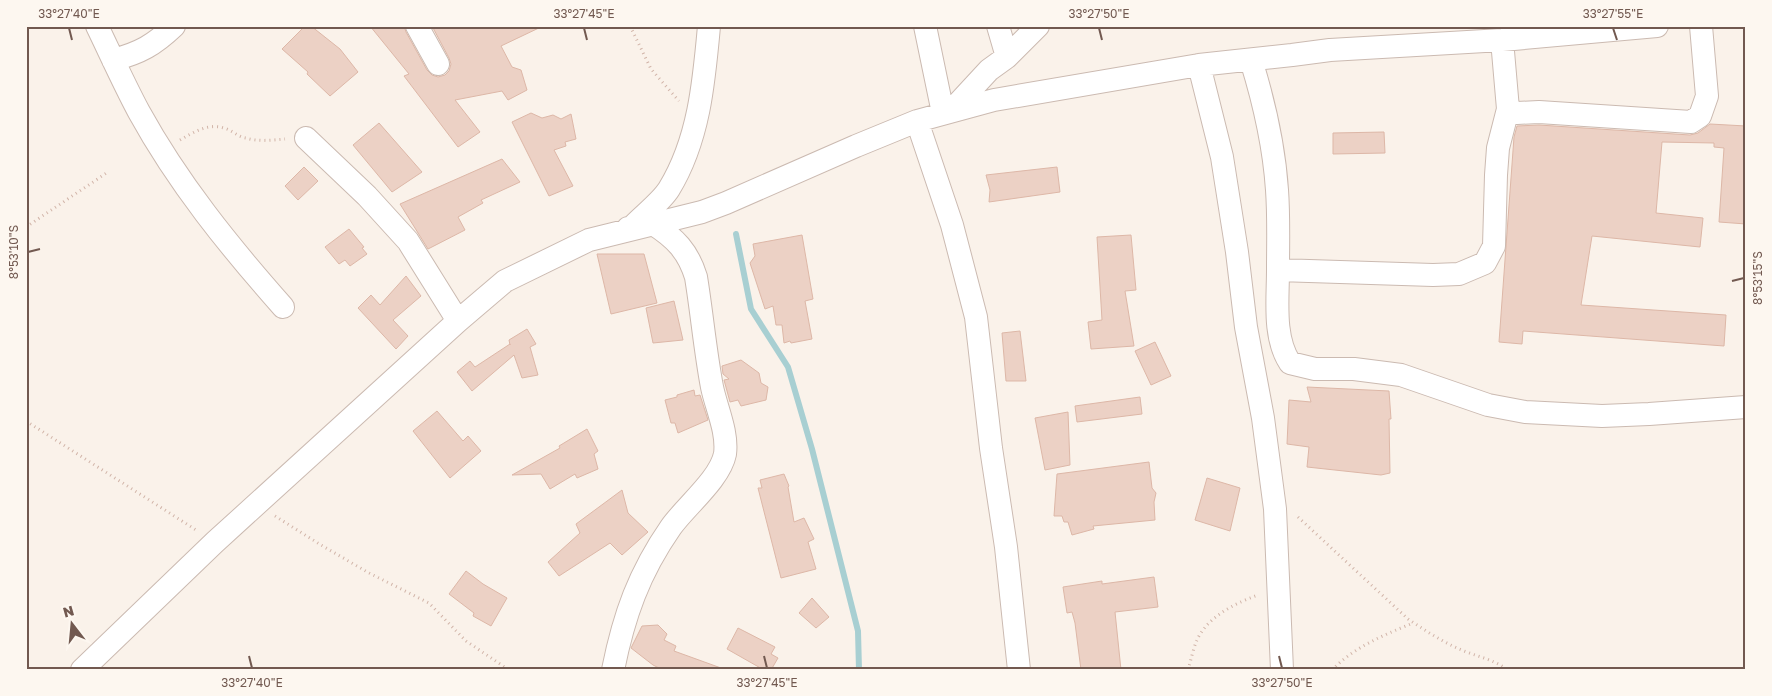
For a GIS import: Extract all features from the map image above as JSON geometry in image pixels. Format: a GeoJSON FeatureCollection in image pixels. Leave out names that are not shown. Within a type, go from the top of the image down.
{"type":"FeatureCollection","features":[{"type":"Feature","properties":{"kind":"street"},"geometry":{"type":"LineString","coordinates":[[97,26],[139,112],[161,149],[202,209],[234,251],[283,307]]}},
{"type":"Feature","properties":{"kind":"street"},"geometry":{"type":"LineString","coordinates":[[113,60],[133,55],[148,48],[174,26]]}},
{"type":"Feature","properties":{"kind":"street"},"geometry":{"type":"LineString","coordinates":[[417,26],[438,64]]}},
{"type":"Feature","properties":{"kind":"street"},"geometry":{"type":"LineString","coordinates":[[82,670],[215,542],[258,505],[458,321],[505,281],[589,240],[631,228],[668,191],[683,161],[698,118],[709,26]]}},
{"type":"Feature","properties":{"kind":"street"},"geometry":{"type":"LineString","coordinates":[[926,26],[948,112]]}},
{"type":"Feature","properties":{"kind":"street"},"geometry":{"type":"LineString","coordinates":[[998,26],[1007,57]]}},
{"type":"Feature","properties":{"kind":"street"},"geometry":{"type":"LineString","coordinates":[[948,112],[989,70],[1007,57],[1038,26]]}},
{"type":"Feature","properties":{"kind":"street"},"geometry":{"type":"LineString","coordinates":[[589,240],[702,212],[917,121],[994,100],[1199,65],[1330,50],[1502,40],[1657,26]]}},
{"type":"Feature","properties":{"kind":"street"},"geometry":{"type":"LineString","coordinates":[[1508,109],[1517,113],[1539,112],[1691,122],[1700,116],[1708,96],[1701,26]]}},
{"type":"Feature","properties":{"kind":"street"},"geometry":{"type":"LineString","coordinates":[[1278,270],[1433,275],[1458,274],[1485,263],[1494,246],[1497,157],[1508,109],[1502,40]]}},
{"type":"Feature","properties":{"kind":"street"},"geometry":{"type":"LineString","coordinates":[[1250,60],[1264,105],[1275,164],[1278,314],[1284,353],[1290,363],[1315,369],[1354,368],[1401,375],[1488,405],[1525,412],[1602,416],[1746,407]]}},
{"type":"Feature","properties":{"kind":"street"},"geometry":{"type":"LineString","coordinates":[[1199,65],[1222,158],[1237,252],[1246,327],[1263,418],[1275,509],[1282,670]]}},
{"type":"Feature","properties":{"kind":"street"},"geometry":{"type":"LineString","coordinates":[[917,121],[952,225],[976,317],[991,448],[1006,547],[1019,670]]}},
{"type":"Feature","properties":{"kind":"street"},"geometry":{"type":"LineString","coordinates":[[306,138],[367,196],[408,241],[458,321]]}},
{"type":"Feature","properties":{"kind":"street"},"geometry":{"type":"LineString","coordinates":[[613,670],[620,633],[638,584],[672,527],[719,469],[725,453],[724,438],[712,388],[696,277],[692,263],[670,235],[652,224]]}},
{"type":"Feature","properties":{"kind":"path"},"geometry":{"type":"LineString","coordinates":[[630,26],[651,69],[674,97],[698,118]]}},
{"type":"Feature","properties":{"kind":"path"},"geometry":{"type":"LineString","coordinates":[[161,149],[196,131],[211,126],[225,128],[244,138],[261,140],[306,138]]}},
{"type":"Feature","properties":{"kind":"path"},"geometry":{"type":"LineString","coordinates":[[26,227],[108,172]]}},
{"type":"Feature","properties":{"kind":"path"},"geometry":{"type":"LineString","coordinates":[[26,421],[215,542]]}},
{"type":"Feature","properties":{"kind":"path"},"geometry":{"type":"LineString","coordinates":[[1272,493],[1385,599],[1426,632],[1464,651],[1488,659],[1508,670]]}},
{"type":"Feature","properties":{"kind":"path"},"geometry":{"type":"LineString","coordinates":[[258,505],[329,550],[429,603],[466,641],[509,670]]}},
{"type":"Feature","properties":{"kind":"path"},"geometry":{"type":"LineString","coordinates":[[1188,670],[1197,639],[1206,627],[1240,602],[1279,587]]}},
{"type":"Feature","properties":{"kind":"path"},"geometry":{"type":"LineString","coordinates":[[1332,670],[1358,649],[1413,622]]}},
{"type":"Feature","properties":{"kind":"building"},"geometry":{"type":"Polygon","coordinates":[[[305,26],[311,26],[340,49],[358,72],[330,96],[307,74],[308,72],[282,49],[305,26]]]}},
{"type":"Feature","properties":{"kind":"building"},"geometry":{"type":"Polygon","coordinates":[[[370,26],[404,26],[427,70],[432,75],[438,77],[445,75],[449,71],[451,64],[432,26],[543,26],[501,46],[512,67],[521,70],[527,90],[508,100],[502,91],[455,100],[480,132],[458,147],[404,76],[409,74],[370,26]]]}},
{"type":"Feature","properties":{"kind":"building"},"geometry":{"type":"Polygon","coordinates":[[[531,113],[542,118],[553,115],[561,119],[571,114],[576,139],[565,142],[566,146],[554,150],[573,186],[549,196],[512,122],[531,113]]]}},
{"type":"Feature","properties":{"kind":"building"},"geometry":{"type":"Polygon","coordinates":[[[379,123],[422,172],[392,192],[353,145],[379,123]]]}},
{"type":"Feature","properties":{"kind":"building"},"geometry":{"type":"Polygon","coordinates":[[[1710,124],[1746,126],[1746,224],[1719,222],[1724,148],[1714,147],[1714,143],[1662,142],[1656,213],[1703,218],[1700,247],[1592,236],[1581,305],[1726,315],[1724,346],[1523,331],[1522,344],[1499,342],[1514,137],[1517,126],[1539,125],[1690,135],[1698,133],[1710,124]]]}},
{"type":"Feature","properties":{"kind":"building"},"geometry":{"type":"Polygon","coordinates":[[[1384,132],[1385,153],[1333,154],[1333,133],[1384,132]]]}},
{"type":"Feature","properties":{"kind":"building"},"geometry":{"type":"Polygon","coordinates":[[[502,159],[520,182],[481,200],[483,203],[458,217],[465,230],[428,249],[400,204],[502,159]]]}},
{"type":"Feature","properties":{"kind":"building"},"geometry":{"type":"Polygon","coordinates":[[[304,167],[318,181],[298,200],[285,186],[304,167]]]}},
{"type":"Feature","properties":{"kind":"building"},"geometry":{"type":"Polygon","coordinates":[[[1057,167],[1060,192],[989,202],[990,190],[986,175],[1057,167]]]}},
{"type":"Feature","properties":{"kind":"building"},"geometry":{"type":"Polygon","coordinates":[[[349,229],[364,247],[362,248],[367,254],[350,266],[345,260],[339,264],[325,247],[349,229]]]}},
{"type":"Feature","properties":{"kind":"building"},"geometry":{"type":"Polygon","coordinates":[[[802,235],[813,299],[805,301],[812,339],[784,343],[782,325],[776,325],[773,306],[765,309],[750,263],[755,256],[753,244],[802,235]]]}},
{"type":"Feature","properties":{"kind":"building"},"geometry":{"type":"Polygon","coordinates":[[[1131,235],[1136,290],[1125,291],[1134,346],[1091,349],[1088,322],[1102,320],[1097,237],[1131,235]]]}},
{"type":"Feature","properties":{"kind":"building"},"geometry":{"type":"Polygon","coordinates":[[[597,254],[644,254],[657,303],[611,314],[597,254]]]}},
{"type":"Feature","properties":{"kind":"building"},"geometry":{"type":"Polygon","coordinates":[[[406,276],[421,296],[393,320],[408,336],[396,349],[358,308],[371,295],[380,305],[406,276]]]}},
{"type":"Feature","properties":{"kind":"building"},"geometry":{"type":"Polygon","coordinates":[[[674,301],[683,340],[653,343],[646,308],[674,301]]]}},
{"type":"Feature","properties":{"kind":"building"},"geometry":{"type":"Polygon","coordinates":[[[527,329],[536,344],[530,347],[538,375],[522,378],[514,355],[472,391],[457,372],[470,361],[475,367],[510,344],[509,340],[527,329]]]}},
{"type":"Feature","properties":{"kind":"building"},"geometry":{"type":"Polygon","coordinates":[[[1020,331],[1026,381],[1006,381],[1002,333],[1020,331]]]}},
{"type":"Feature","properties":{"kind":"building"},"geometry":{"type":"Polygon","coordinates":[[[1155,342],[1171,376],[1151,385],[1135,351],[1155,342]]]}},
{"type":"Feature","properties":{"kind":"building"},"geometry":{"type":"Polygon","coordinates":[[[741,360],[759,373],[761,383],[768,387],[766,400],[741,406],[738,400],[730,402],[724,380],[729,379],[723,374],[722,366],[741,360]]]}},
{"type":"Feature","properties":{"kind":"building"},"geometry":{"type":"Polygon","coordinates":[[[1307,387],[1389,391],[1391,419],[1389,419],[1390,473],[1381,475],[1307,467],[1309,447],[1287,444],[1289,400],[1311,402],[1307,387]]]}},
{"type":"Feature","properties":{"kind":"building"},"geometry":{"type":"Polygon","coordinates":[[[694,390],[695,396],[700,395],[708,420],[678,433],[675,423],[671,423],[665,400],[694,390]]]}},
{"type":"Feature","properties":{"kind":"building"},"geometry":{"type":"Polygon","coordinates":[[[1140,397],[1142,414],[1077,422],[1075,406],[1140,397]]]}},
{"type":"Feature","properties":{"kind":"building"},"geometry":{"type":"Polygon","coordinates":[[[437,411],[463,441],[468,436],[481,451],[450,478],[413,431],[437,411]]]}},
{"type":"Feature","properties":{"kind":"building"},"geometry":{"type":"Polygon","coordinates":[[[1068,412],[1070,465],[1045,470],[1035,418],[1068,412]]]}},
{"type":"Feature","properties":{"kind":"building"},"geometry":{"type":"Polygon","coordinates":[[[587,429],[598,451],[594,454],[598,469],[577,478],[575,474],[550,489],[541,474],[512,475],[560,448],[559,446],[587,429]]]}},
{"type":"Feature","properties":{"kind":"building"},"geometry":{"type":"Polygon","coordinates":[[[1149,462],[1152,488],[1156,493],[1154,502],[1155,520],[1093,526],[1094,529],[1072,535],[1068,522],[1064,522],[1062,516],[1054,516],[1057,474],[1149,462]]]}},
{"type":"Feature","properties":{"kind":"building"},"geometry":{"type":"Polygon","coordinates":[[[784,474],[789,486],[794,522],[804,518],[814,539],[808,542],[816,569],[781,578],[758,488],[762,488],[760,480],[784,474]]]}},
{"type":"Feature","properties":{"kind":"building"},"geometry":{"type":"Polygon","coordinates":[[[1207,478],[1240,488],[1230,531],[1195,520],[1207,478]]]}},
{"type":"Feature","properties":{"kind":"building"},"geometry":{"type":"Polygon","coordinates":[[[622,490],[628,513],[648,532],[622,555],[610,543],[559,576],[548,562],[580,533],[576,524],[622,490]]]}},
{"type":"Feature","properties":{"kind":"building"},"geometry":{"type":"Polygon","coordinates":[[[466,571],[483,584],[507,598],[491,626],[473,616],[474,613],[449,594],[466,571]]]}},
{"type":"Feature","properties":{"kind":"building"},"geometry":{"type":"Polygon","coordinates":[[[1154,577],[1158,607],[1115,612],[1121,670],[1081,670],[1075,623],[1072,612],[1067,613],[1063,587],[1102,581],[1102,584],[1154,577]]]}},
{"type":"Feature","properties":{"kind":"building"},"geometry":{"type":"Polygon","coordinates":[[[812,598],[829,617],[816,628],[799,613],[812,598]]]}},
{"type":"Feature","properties":{"kind":"building"},"geometry":{"type":"Polygon","coordinates":[[[658,625],[667,634],[664,640],[676,646],[674,651],[721,668],[720,670],[663,670],[653,665],[631,648],[642,626],[658,625]]]}},
{"type":"Feature","properties":{"kind":"building"},"geometry":{"type":"Polygon","coordinates":[[[738,628],[775,647],[771,654],[778,658],[771,670],[764,670],[727,649],[738,628]]]}},
{"type":"Feature","properties":{"kind":"waterway"},"geometry":{"type":"LineString","coordinates":[[736,234],[751,309],[788,367],[812,449],[858,631],[859,670]]}}]}
